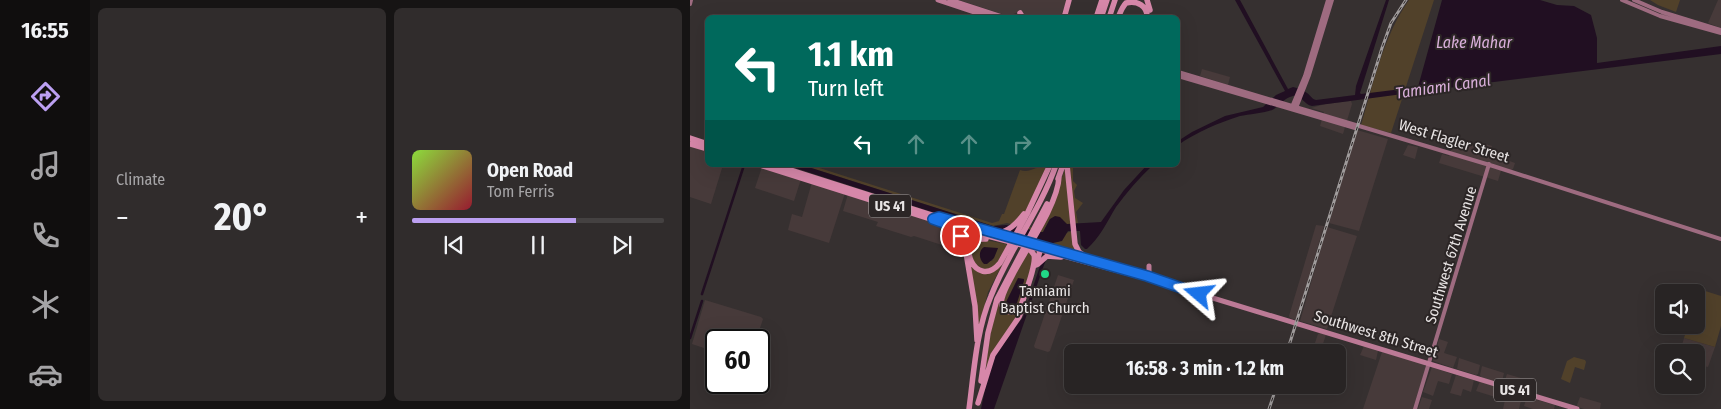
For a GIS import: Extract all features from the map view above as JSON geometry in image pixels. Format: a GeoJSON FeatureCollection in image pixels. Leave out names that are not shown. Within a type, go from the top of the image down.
{"type":"FeatureCollection","features":[{"type":"Feature","properties":{"kind":"highway"},"geometry":{"type":"LineString","coordinates":[[1065,15],[1071,0]]}},
{"type":"Feature","properties":{"kind":"highway"},"geometry":{"type":"LineString","coordinates":[[1068,15],[1071,0]]}},
{"type":"Feature","properties":{"kind":"highway"},"geometry":{"type":"LineString","coordinates":[[1096,15],[1100,0]]}},
{"type":"Feature","properties":{"kind":"highway"},"geometry":{"type":"LineString","coordinates":[[1102,15],[1107,0]]}},
{"type":"Feature","properties":{"kind":"highway"},"geometry":{"type":"LineString","coordinates":[[1110,15],[1115,0]]}},
{"type":"Feature","properties":{"kind":"highway"},"geometry":{"type":"LineString","coordinates":[[1118,15],[1123,0]]}},
{"type":"Feature","properties":{"kind":"highway"},"geometry":{"type":"LineString","coordinates":[[1119,15],[1125,5],[1134,0],[1141,2],[1145,6],[1148,15]]}},
{"type":"Feature","properties":{"kind":"highway"},"geometry":{"type":"LineString","coordinates":[[1147,0],[1150,10],[1149,15]]}},
{"type":"Feature","properties":{"kind":"highway"},"geometry":{"type":"LineString","coordinates":[[690,138],[705,146]]}},
{"type":"Feature","properties":{"kind":"highway"},"geometry":{"type":"LineString","coordinates":[[690,144],[705,146]]}},
{"type":"Feature","properties":{"kind":"highway","name":"Southwest 8th Street"},"geometry":{"type":"LineString","coordinates":[[766,167],[1041,248]]}},
{"type":"Feature","properties":{"kind":"highway","name":"Southwest 8th Street"},"geometry":{"type":"LineString","coordinates":[[782,167],[824,180],[839,187]]}},
{"type":"Feature","properties":{"kind":"highway"},"geometry":{"type":"LineString","coordinates":[[987,232],[1002,232],[1022,223],[1041,200],[1052,167]]}},
{"type":"Feature","properties":{"kind":"highway"},"geometry":{"type":"LineString","coordinates":[[969,409],[983,318],[989,299],[1022,223],[1052,167]]}},
{"type":"Feature","properties":{"kind":"highway"},"geometry":{"type":"LineString","coordinates":[[977,406],[988,333],[994,308],[1005,280],[1056,192],[1058,177],[1062,167]]}},
{"type":"Feature","properties":{"kind":"highway"},"geometry":{"type":"LineString","coordinates":[[1067,167],[1073,232],[1077,250],[1089,260]]}},
{"type":"Feature","properties":{"kind":"highway"},"geometry":{"type":"LineString","coordinates":[[794,176],[799,175],[824,180]]}},
{"type":"Feature","properties":{"kind":"highway","name":"Southwest 8th Street"},"geometry":{"type":"LineString","coordinates":[[936,218],[947,224],[1024,250]]}},
{"type":"Feature","properties":{"kind":"highway"},"geometry":{"type":"LineString","coordinates":[[947,224],[958,232],[964,240]]}},
{"type":"Feature","properties":{"kind":"highway"},"geometry":{"type":"LineString","coordinates":[[974,228],[966,230],[963,234],[975,306],[977,352]]}},
{"type":"Feature","properties":{"kind":"highway"},"geometry":{"type":"LineString","coordinates":[[998,240],[982,239],[973,243],[969,256],[974,267],[984,271],[995,269],[1012,248]]}},
{"type":"Feature","properties":{"kind":"highway"},"geometry":{"type":"LineString","coordinates":[[977,406],[996,348],[1020,314],[1041,248]]}},
{"type":"Feature","properties":{"kind":"highway"},"geometry":{"type":"LineString","coordinates":[[1024,250],[1033,254],[1034,263],[1021,306],[1016,311],[1009,312],[1002,306],[1001,299],[1024,250]]}},
{"type":"Feature","properties":{"kind":"highway"},"geometry":{"type":"LineString","coordinates":[[1034,270],[1050,252],[1061,257]]}},
{"type":"Feature","properties":{"kind":"main road"},"geometry":{"type":"LineString","coordinates":[[690,4],[691,0]]}},
{"type":"Feature","properties":{"kind":"main road"},"geometry":{"type":"LineString","coordinates":[[938,0],[983,15]]}},
{"type":"Feature","properties":{"kind":"main road"},"geometry":{"type":"LineString","coordinates":[[950,0],[996,15]]}},
{"type":"Feature","properties":{"kind":"main road"},"geometry":{"type":"LineString","coordinates":[[1326,13],[1328,0]]}},
{"type":"Feature","properties":{"kind":"main road"},"geometry":{"type":"LineString","coordinates":[[1294,108],[1332,0]]}},
{"type":"Feature","properties":{"kind":"main road"},"geometry":{"type":"LineString","coordinates":[[1622,0],[1660,16],[1721,32]]}},
{"type":"Feature","properties":{"kind":"main road"},"geometry":{"type":"LineString","coordinates":[[1634,0],[1662,12],[1721,32]]}},
{"type":"Feature","properties":{"kind":"main road","name":"West Flagler Street"},"geometry":{"type":"LineString","coordinates":[[1180,73],[1270,101]]}},
{"type":"Feature","properties":{"kind":"main road","name":"West Flagler Street"},"geometry":{"type":"LineString","coordinates":[[1180,77],[1285,105],[1489,166],[1721,240]]}},
{"type":"Feature","properties":{"kind":"main road"},"geometry":{"type":"LineString","coordinates":[[1237,93],[1242,91]]}},
{"type":"Feature","properties":{"kind":"main road"},"geometry":{"type":"LineString","coordinates":[[1298,98],[1300,105],[1306,110]]}},
{"type":"Feature","properties":{"kind":"main road","name":"West Flagler Street"},"geometry":{"type":"LineString","coordinates":[[1294,108],[1375,132]]}},
{"type":"Feature","properties":{"kind":"main road","name":"Southwest 67th Avenue"},"geometry":{"type":"LineString","coordinates":[[1415,409],[1489,166]]}},
{"type":"Feature","properties":{"kind":"main road","name":"Southwest 8th Street"},"geometry":{"type":"LineString","coordinates":[[1024,250],[1041,248],[1082,261],[1153,278],[1167,284]]}},
{"type":"Feature","properties":{"kind":"main road","name":"Southwest 8th Street"},"geometry":{"type":"LineString","coordinates":[[1050,252],[1074,255],[1577,409]]}},
{"type":"Feature","properties":{"kind":"main road"},"geometry":{"type":"LineString","coordinates":[[1074,255],[1082,261]]}},
{"type":"Feature","properties":{"kind":"main road"},"geometry":{"type":"LineString","coordinates":[[1061,257],[1082,261]]}},
{"type":"Feature","properties":{"kind":"main road"},"geometry":{"type":"LineString","coordinates":[[1149,266],[1149,273],[1153,278]]}},
{"type":"Feature","properties":{"kind":"shaded area"},"geometry":{"type":"Polygon","coordinates":[[[959,0],[1067,0],[1061,15],[1024,15],[1021,11],[1005,15],[959,0]]]}},
{"type":"Feature","properties":{"kind":"shaded area"},"geometry":{"type":"Polygon","coordinates":[[[1409,0],[1434,0],[1391,133],[1361,125],[1386,44],[1392,29],[1409,0]]]}},
{"type":"Feature","properties":{"kind":"shaded area"},"geometry":{"type":"Polygon","coordinates":[[[1650,0],[1680,0],[1676,12],[1650,0]]]}},
{"type":"Feature","properties":{"kind":"shaded area"},"geometry":{"type":"Polygon","coordinates":[[[1718,0],[1721,0],[1721,28],[1708,23],[1718,0]]]}},
{"type":"Feature","properties":{"kind":"shaded area"},"geometry":{"type":"Polygon","coordinates":[[[1202,69],[1230,77],[1228,85],[1200,76],[1202,69]]]}},
{"type":"Feature","properties":{"kind":"shaded area"},"geometry":{"type":"Polygon","coordinates":[[[1351,101],[1352,104],[1343,134],[1320,126],[1324,112],[1311,108],[1325,104],[1351,101]]]}},
{"type":"Feature","properties":{"kind":"shaded area"},"geometry":{"type":"Polygon","coordinates":[[[1357,130],[1388,139],[1359,231],[1329,223],[1357,130]]]}},
{"type":"Feature","properties":{"kind":"shaded area"},"geometry":{"type":"Polygon","coordinates":[[[1454,140],[1474,146],[1476,141],[1492,146],[1490,154],[1515,163],[1513,169],[1502,167],[1498,181],[1439,163],[1442,154],[1449,156],[1454,140]]]}},
{"type":"Feature","properties":{"kind":"shaded area"},"geometry":{"type":"Polygon","coordinates":[[[690,145],[705,149],[705,167],[722,167],[711,204],[690,197],[690,145]]]}},
{"type":"Feature","properties":{"kind":"shaded area"},"geometry":{"type":"Polygon","coordinates":[[[1408,145],[1418,147],[1415,159],[1403,155],[1408,145]]]}},
{"type":"Feature","properties":{"kind":"shaded area"},"geometry":{"type":"Polygon","coordinates":[[[762,167],[801,179],[794,201],[755,188],[762,167]]]}},
{"type":"Feature","properties":{"kind":"shaded area"},"geometry":{"type":"Polygon","coordinates":[[[808,167],[816,167],[992,223],[999,221],[1002,214],[1004,214],[1020,170],[1027,171],[1038,167],[1047,167],[1019,225],[1039,229],[1055,196],[1065,169],[1071,224],[1065,224],[1062,219],[1050,219],[1043,232],[1007,223],[993,226],[808,167]]]}},
{"type":"Feature","properties":{"kind":"shaded area"},"geometry":{"type":"Polygon","coordinates":[[[1068,167],[1073,167],[1073,181],[1077,185],[1074,191],[1075,198],[1083,203],[1076,212],[1078,223],[1073,224],[1068,167]]]}},
{"type":"Feature","properties":{"kind":"shaded area"},"geometry":{"type":"Polygon","coordinates":[[[812,182],[845,193],[829,243],[788,230],[792,214],[802,217],[812,182]]]}},
{"type":"Feature","properties":{"kind":"shaded area"},"geometry":{"type":"Polygon","coordinates":[[[848,194],[947,226],[942,245],[876,226],[878,222],[843,211],[848,194]]]}},
{"type":"Feature","properties":{"kind":"shaded area"},"geometry":{"type":"Polygon","coordinates":[[[1316,225],[1324,226],[1296,320],[1289,316],[1316,225]]]}},
{"type":"Feature","properties":{"kind":"shaded area"},"geometry":{"type":"Polygon","coordinates":[[[1327,227],[1357,236],[1327,329],[1300,321],[1327,227]]]}},
{"type":"Feature","properties":{"kind":"shaded area"},"geometry":{"type":"Polygon","coordinates":[[[1072,231],[1080,254],[1050,247],[1054,242],[1062,240],[1066,233],[1072,231]]]}},
{"type":"Feature","properties":{"kind":"shaded area"},"geometry":{"type":"Polygon","coordinates":[[[985,240],[1006,244],[1007,247],[994,268],[982,270],[976,267],[970,252],[974,244],[985,240]],[[998,248],[982,249],[980,257],[992,261],[998,248]]]}},
{"type":"Feature","properties":{"kind":"shaded area"},"geometry":{"type":"Polygon","coordinates":[[[1011,248],[988,292],[978,331],[969,261],[989,272],[1011,248]]]}},
{"type":"Feature","properties":{"kind":"shaded area"},"geometry":{"type":"Polygon","coordinates":[[[1031,252],[1033,260],[1020,305],[1013,310],[1006,308],[1003,299],[1026,253],[1031,252]]]}},
{"type":"Feature","properties":{"kind":"shaded area"},"geometry":{"type":"Polygon","coordinates":[[[1058,275],[1074,280],[1050,351],[1048,352],[1034,346],[1058,275]]]}},
{"type":"Feature","properties":{"kind":"shaded area"},"geometry":{"type":"Polygon","coordinates":[[[1705,291],[1721,296],[1721,326],[1715,347],[1684,338],[1685,334],[1705,334],[1705,291]]]}},
{"type":"Feature","properties":{"kind":"shaded area"},"geometry":{"type":"Polygon","coordinates":[[[705,300],[763,319],[760,329],[705,329],[705,348],[692,344],[705,300]]]}},
{"type":"Feature","properties":{"kind":"shaded area"},"geometry":{"type":"Polygon","coordinates":[[[999,300],[1001,307],[1019,312],[985,369],[991,331],[999,300]]]}},
{"type":"Feature","properties":{"kind":"shaded area"},"geometry":{"type":"Polygon","coordinates":[[[1318,334],[1326,335],[1323,344],[1315,344],[1318,334]]]}},
{"type":"Feature","properties":{"kind":"shaded area"},"geometry":{"type":"Polygon","coordinates":[[[1684,338],[1705,344],[1682,344],[1684,338]]]}},
{"type":"Feature","properties":{"kind":"shaded area"},"geometry":{"type":"Polygon","coordinates":[[[1439,339],[1448,342],[1444,353],[1457,357],[1453,368],[1433,361],[1439,339]]]}},
{"type":"Feature","properties":{"kind":"shaded area"},"geometry":{"type":"Polygon","coordinates":[[[1705,344],[1715,347],[1708,367],[1705,366],[1705,344]]]}},
{"type":"Feature","properties":{"kind":"shaded area"},"geometry":{"type":"Polygon","coordinates":[[[1364,346],[1378,351],[1376,360],[1360,355],[1364,346]]]}},
{"type":"Feature","properties":{"kind":"shaded area"},"geometry":{"type":"Polygon","coordinates":[[[1382,352],[1425,364],[1426,367],[1413,409],[1363,409],[1382,352]]]}},
{"type":"Feature","properties":{"kind":"shaded area"},"geometry":{"type":"Polygon","coordinates":[[[1574,357],[1586,362],[1584,370],[1575,367],[1570,383],[1561,379],[1567,361],[1574,357]]]}},
{"type":"Feature","properties":{"kind":"shaded area"},"geometry":{"type":"Polygon","coordinates":[[[1459,358],[1480,365],[1478,374],[1457,369],[1459,358]]]}},
{"type":"Feature","properties":{"kind":"shaded area"},"geometry":{"type":"Polygon","coordinates":[[[1482,366],[1504,373],[1502,382],[1499,383],[1481,377],[1482,366]]]}},
{"type":"Feature","properties":{"kind":"shaded area"},"geometry":{"type":"Polygon","coordinates":[[[1432,367],[1452,374],[1449,384],[1438,381],[1433,396],[1423,392],[1432,367]]]}},
{"type":"Feature","properties":{"kind":"shaded area"},"geometry":{"type":"Polygon","coordinates":[[[1507,374],[1528,380],[1525,389],[1505,384],[1507,374]]]}},
{"type":"Feature","properties":{"kind":"shaded area"},"geometry":{"type":"Polygon","coordinates":[[[1456,375],[1474,380],[1471,392],[1463,389],[1461,396],[1450,393],[1456,375]]]}},
{"type":"Feature","properties":{"kind":"shaded area"},"geometry":{"type":"Polygon","coordinates":[[[1480,381],[1521,394],[1519,409],[1503,409],[1505,400],[1476,391],[1480,381]]]}},
{"type":"Feature","properties":{"kind":"shaded area"},"geometry":{"type":"Polygon","coordinates":[[[1422,397],[1432,400],[1429,409],[1418,409],[1422,397]]]}},
{"type":"Feature","properties":{"kind":"shaded area"},"geometry":{"type":"Polygon","coordinates":[[[1527,397],[1555,405],[1554,409],[1533,409],[1524,406],[1527,397]]]}},
{"type":"Feature","properties":{"kind":"shaded area"},"geometry":{"type":"Polygon","coordinates":[[[1580,397],[1601,403],[1600,409],[1578,407],[1580,397]]]}},
{"type":"Feature","properties":{"kind":"water","name":"Lake Mahar"},"geometry":{"type":"Polygon","coordinates":[[[1235,0],[1240,0],[1288,89],[1293,87],[1301,89],[1316,100],[1355,95],[1356,86],[1386,0],[1389,0],[1361,94],[1418,87],[1442,0],[1540,0],[1557,5],[1574,6],[1591,15],[1597,38],[1597,63],[1721,46],[1721,54],[1312,106],[1293,96],[1274,109],[1240,116],[1200,132],[1180,144],[1180,140],[1192,132],[1225,116],[1263,107],[1276,95],[1285,91],[1235,0]]]}},
{"type":"Feature","properties":{"kind":"water"},"geometry":{"type":"Polygon","coordinates":[[[792,167],[808,167],[993,226],[1006,225],[1043,232],[1050,219],[1055,216],[1060,217],[1067,224],[1101,222],[1124,190],[1145,167],[1151,167],[1124,196],[1100,234],[1087,249],[1081,245],[1080,231],[1068,231],[1062,241],[1053,243],[994,409],[981,409],[987,380],[996,354],[1023,317],[1041,263],[1045,242],[1019,234],[982,228],[792,167]]]}},
{"type":"Feature","properties":{"kind":"water"},"geometry":{"type":"Polygon","coordinates":[[[984,247],[998,248],[994,258],[987,264],[982,262],[980,257],[984,247]]]}},
{"type":"Feature","properties":{"kind":"water"},"geometry":{"type":"Polygon","coordinates":[[[1018,278],[1024,279],[1024,281],[1017,303],[1012,307],[1006,302],[1018,278]]]}},
{"type":"Feature","properties":{"kind":"waterway"},"geometry":{"type":"LineString","coordinates":[[702,294],[743,167]]}},
{"type":"Feature","properties":{"kind":"waterway"},"geometry":{"type":"LineString","coordinates":[[690,338],[702,301]]}},
{"type":"Feature","properties":{"kind":"railway"},"geometry":{"type":"LineString","coordinates":[[1290,344],[1382,48],[1391,23],[1406,0]]}},
{"type":"Feature","properties":{"kind":"railway"},"geometry":{"type":"LineString","coordinates":[[1269,409],[1274,394]]}},
{"type":"Feature","properties":{"kind":"place","name":"Tamiami Baptist Church"},"geometry":{"type":"Point","coordinates":[1045,274]}},
{"type":"Feature","properties":{"kind":"route"},"geometry":{"type":"LineString","coordinates":[[961,236],[947,224],[933,219],[939,217],[1147,276],[1199,294]]}},
{"type":"Feature","properties":{"kind":"water label","name":"Tamiami Canal"},"geometry":{"type":"Point","coordinates":[1443,86]}}]}
